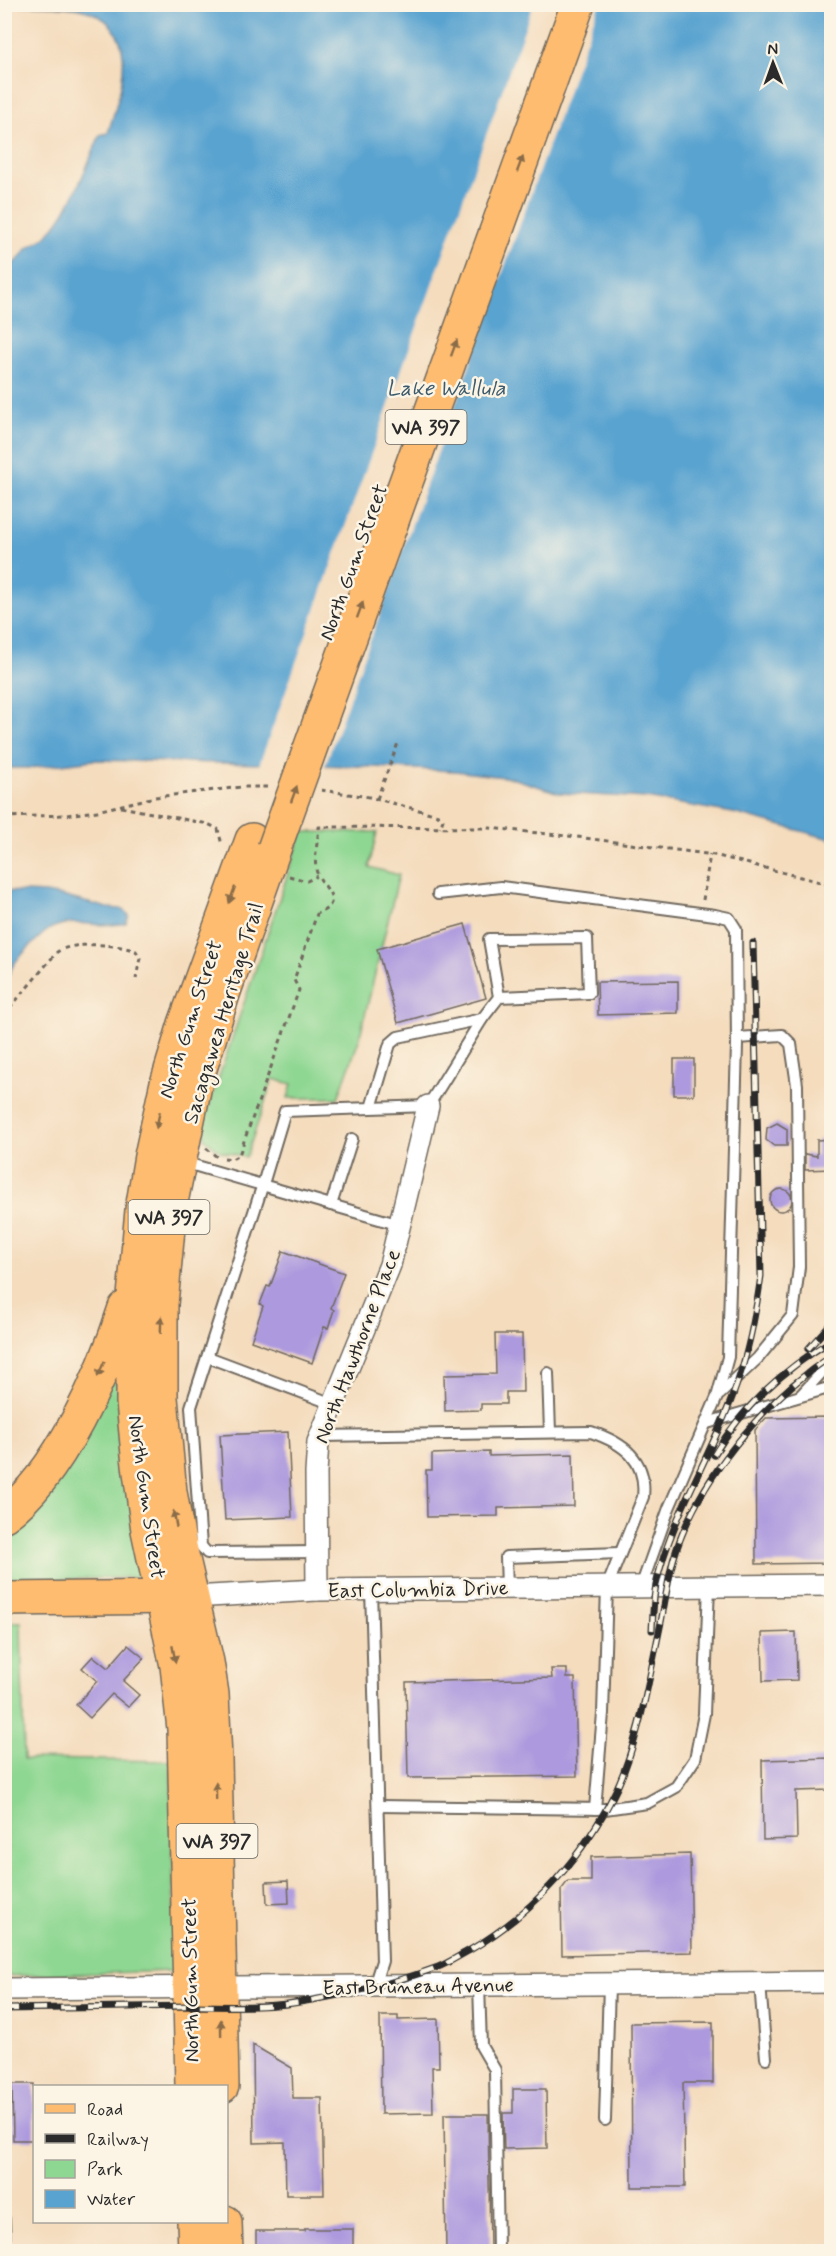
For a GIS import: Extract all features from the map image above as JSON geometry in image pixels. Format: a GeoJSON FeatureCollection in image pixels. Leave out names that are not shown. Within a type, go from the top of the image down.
{"type":"FeatureCollection","features":[{"type":"Feature","properties":{"kind":"main road","name":"North Gum Street"},"geometry":{"type":"LineString","coordinates":[[163,1407],[132,1338],[135,1275],[142,1210],[173,1156],[188,1113],[258,853],[555,4]]}},
{"type":"Feature","properties":{"kind":"main road","name":"North Gum Street"},"geometry":{"type":"LineString","coordinates":[[258,853],[578,4]]}},
{"type":"Feature","properties":{"kind":"main road","name":"North Gum Street"},"geometry":{"type":"LineString","coordinates":[[173,1156],[160,1335],[163,1407],[175,1521],[177,1597],[207,1662],[213,1715],[205,1987],[192,2085]]}},
{"type":"Feature","properties":{"kind":"main road"},"geometry":{"type":"LineString","coordinates":[[4,1515],[38,1482],[90,1395],[114,1338],[135,1275]]}},
{"type":"Feature","properties":{"kind":"main road","name":"East Columbia Drive"},"geometry":{"type":"LineString","coordinates":[[4,1599],[177,1597]]}},
{"type":"Feature","properties":{"kind":"main road","name":"North Gum Street"},"geometry":{"type":"LineString","coordinates":[[205,1987],[222,2085]]}},
{"type":"Feature","properties":{"kind":"main road"},"geometry":{"type":"LineString","coordinates":[[194,2223],[195,2252]]}},
{"type":"Feature","properties":{"kind":"main road"},"geometry":{"type":"LineString","coordinates":[[225,2223],[226,2252]]}},
{"type":"Feature","properties":{"kind":"street","name":"North Hawthorne Place"},"geometry":{"type":"LineString","coordinates":[[317,1590],[316,1466],[320,1436],[387,1276],[428,1106]]}},
{"type":"Feature","properties":{"kind":"street","name":"East Columbia Drive"},"geometry":{"type":"LineString","coordinates":[[177,1597],[371,1589],[831,1585]]}},
{"type":"Feature","properties":{"kind":"street","name":"East Bruneau Avenue"},"geometry":{"type":"LineString","coordinates":[[4,1989],[831,1982]]}},
{"type":"Feature","properties":{"kind":"lane"},"geometry":{"type":"LineString","coordinates":[[438,894],[501,887],[729,918],[736,929],[737,1038],[729,1346],[726,1368],[707,1423],[669,1508],[641,1587]]}},
{"type":"Feature","properties":{"kind":"lane"},"geometry":{"type":"LineString","coordinates":[[316,1552],[207,1553],[201,1546],[163,1407],[208,1357],[285,1111],[428,1106],[482,1019],[500,997],[589,993],[587,938],[489,939],[500,997]]}},
{"type":"Feature","properties":{"kind":"lane"},"geometry":{"type":"LineString","coordinates":[[371,1108],[390,1044],[398,1037],[482,1019]]}},
{"type":"Feature","properties":{"kind":"lane"},"geometry":{"type":"LineString","coordinates":[[717,1397],[758,1358],[793,1315],[799,1267],[797,1085],[791,1044],[782,1035],[737,1038]]}},
{"type":"Feature","properties":{"kind":"lane"},"geometry":{"type":"LineString","coordinates":[[332,1205],[352,1139]]}},
{"type":"Feature","properties":{"kind":"lane"},"geometry":{"type":"LineString","coordinates":[[173,1156],[400,1225]]}},
{"type":"Feature","properties":{"kind":"lane"},"geometry":{"type":"LineString","coordinates":[[208,1357],[333,1404]]}},
{"type":"Feature","properties":{"kind":"lane"},"geometry":{"type":"LineString","coordinates":[[801,1396],[831,1361]]}},
{"type":"Feature","properties":{"kind":"lane"},"geometry":{"type":"LineString","coordinates":[[548,1373],[550,1432]]}},
{"type":"Feature","properties":{"kind":"lane"},"geometry":{"type":"LineString","coordinates":[[707,1423],[831,1387]]}},
{"type":"Feature","properties":{"kind":"lane"},"geometry":{"type":"LineString","coordinates":[[320,1436],[591,1432],[621,1445],[640,1465],[644,1485],[643,1497],[608,1587],[603,1713],[595,1809]]}},
{"type":"Feature","properties":{"kind":"lane"},"geometry":{"type":"LineString","coordinates":[[507,1588],[506,1557],[620,1553]]}},
{"type":"Feature","properties":{"kind":"lane"},"geometry":{"type":"LineString","coordinates":[[378,1806],[595,1809],[647,1803],[676,1787],[695,1759],[704,1714],[709,1586]]}},
{"type":"Feature","properties":{"kind":"lane"},"geometry":{"type":"LineString","coordinates":[[371,1589],[382,1961],[374,1986]]}},
{"type":"Feature","properties":{"kind":"lane"},"geometry":{"type":"LineString","coordinates":[[759,1983],[766,2058]]}},
{"type":"Feature","properties":{"kind":"lane"},"geometry":{"type":"LineString","coordinates":[[605,2120],[609,1984]]}},
{"type":"Feature","properties":{"kind":"lane"},"geometry":{"type":"LineString","coordinates":[[478,1985],[481,2046],[495,2070],[498,2252]]}},
{"type":"Feature","properties":{"kind":"lane"},"geometry":{"type":"LineString","coordinates":[[4,2219],[5,2252]]}},
{"type":"Feature","properties":{"kind":"path"},"geometry":{"type":"LineString","coordinates":[[377,799],[398,742]]}},
{"type":"Feature","properties":{"kind":"path"},"geometry":{"type":"LineString","coordinates":[[4,817],[66,815],[155,797],[241,787],[275,787]]}},
{"type":"Feature","properties":{"kind":"path"},"geometry":{"type":"LineString","coordinates":[[312,789],[377,799],[438,815],[443,820],[440,828],[490,828],[710,854],[831,885]]}},
{"type":"Feature","properties":{"kind":"path"},"geometry":{"type":"LineString","coordinates":[[118,806],[208,824],[307,881],[317,875]]}},
{"type":"Feature","properties":{"kind":"path","name":"Sacagawea Heritage Trail"},"geometry":{"type":"LineString","coordinates":[[173,1156],[232,1159],[239,1155],[299,990],[294,980],[317,914],[328,909],[330,905],[329,890],[317,875],[315,866],[319,827],[440,828]]}},
{"type":"Feature","properties":{"kind":"path"},"geometry":{"type":"LineString","coordinates":[[703,898],[705,880],[708,880],[710,854]]}},
{"type":"Feature","properties":{"kind":"path"},"geometry":{"type":"LineString","coordinates":[[4,1015],[57,952],[64,947],[78,945],[125,948],[136,951],[140,958],[136,979]]}},
{"type":"Feature","properties":{"kind":"green space"},"geometry":{"type":"Polygon","coordinates":[[[302,832],[377,832],[369,867],[399,875],[359,1040],[338,1098],[288,1098],[292,1084],[273,1079],[246,1157],[220,1151],[205,1139],[203,1124],[302,832]]]}},
{"type":"Feature","properties":{"kind":"green space"},"geometry":{"type":"Polygon","coordinates":[[[116,1361],[144,1577],[5,1581],[5,1522],[116,1361]]]}},
{"type":"Feature","properties":{"kind":"green space"},"geometry":{"type":"Polygon","coordinates":[[[4,1622],[21,1622],[24,1759],[171,1761],[175,1971],[5,1976],[4,1622]]]}},
{"type":"Feature","properties":{"kind":"water","name":"Lake Wallula"},"geometry":{"type":"Polygon","coordinates":[[[15,5],[831,5],[831,839],[733,813],[646,798],[559,793],[512,778],[455,771],[353,766],[94,760],[29,768],[5,768],[5,270],[15,263],[30,246],[44,238],[62,216],[100,135],[108,133],[119,97],[123,60],[121,43],[113,28],[100,17],[80,9],[15,5]]]}},
{"type":"Feature","properties":{"kind":"water"},"geometry":{"type":"Polygon","coordinates":[[[5,891],[62,896],[108,908],[121,909],[129,915],[126,923],[116,925],[75,923],[56,926],[44,933],[25,952],[5,979],[5,891]]]}},
{"type":"Feature","properties":{"kind":"pier"},"geometry":{"type":"Polygon","coordinates":[[[533,5],[599,5],[324,769],[258,768],[533,5]]]}},
{"type":"Feature","properties":{"kind":"building"},"geometry":{"type":"Polygon","coordinates":[[[465,924],[486,998],[398,1023],[377,949],[465,924]]]}},
{"type":"Feature","properties":{"kind":"building"},"geometry":{"type":"Polygon","coordinates":[[[678,981],[678,1013],[598,1015],[597,982],[678,981]]]}},
{"type":"Feature","properties":{"kind":"building"},"geometry":{"type":"Polygon","coordinates":[[[674,1059],[694,1059],[694,1095],[674,1095],[674,1059]]]}},
{"type":"Feature","properties":{"kind":"building"},"geometry":{"type":"Polygon","coordinates":[[[777,1123],[787,1129],[787,1146],[774,1146],[766,1140],[767,1128],[777,1123]]]}},
{"type":"Feature","properties":{"kind":"building"},"geometry":{"type":"Polygon","coordinates":[[[831,1139],[831,1169],[805,1170],[805,1154],[817,1156],[817,1140],[831,1139]]]}},
{"type":"Feature","properties":{"kind":"building"},"geometry":{"type":"Polygon","coordinates":[[[781,1189],[789,1192],[792,1200],[789,1208],[781,1211],[773,1208],[770,1200],[773,1192],[781,1189]]]}},
{"type":"Feature","properties":{"kind":"building"},"geometry":{"type":"Polygon","coordinates":[[[283,1251],[344,1273],[331,1308],[334,1310],[328,1328],[324,1327],[312,1363],[251,1341],[263,1306],[260,1304],[267,1286],[270,1287],[283,1251]]]}},
{"type":"Feature","properties":{"kind":"building"},"geometry":{"type":"Polygon","coordinates":[[[495,1334],[522,1334],[523,1392],[506,1392],[506,1404],[481,1404],[481,1410],[445,1411],[444,1375],[496,1374],[495,1334]]]}},
{"type":"Feature","properties":{"kind":"building"},"geometry":{"type":"Polygon","coordinates":[[[831,1417],[831,1563],[756,1564],[755,1430],[766,1418],[831,1417]]]}},
{"type":"Feature","properties":{"kind":"building"},"geometry":{"type":"Polygon","coordinates":[[[288,1432],[292,1517],[225,1520],[220,1435],[288,1432]]]}},
{"type":"Feature","properties":{"kind":"building"},"geometry":{"type":"Polygon","coordinates":[[[489,1452],[489,1456],[573,1454],[574,1506],[498,1508],[498,1516],[427,1517],[426,1470],[432,1470],[432,1454],[489,1452]]]}},
{"type":"Feature","properties":{"kind":"building"},"geometry":{"type":"Polygon","coordinates":[[[796,1632],[797,1680],[763,1681],[762,1633],[796,1632]]]}},
{"type":"Feature","properties":{"kind":"building"},"geometry":{"type":"Polygon","coordinates":[[[128,1645],[144,1658],[123,1681],[139,1695],[128,1707],[112,1694],[90,1718],[76,1705],[97,1681],[82,1668],[93,1656],[108,1668],[128,1645]]]}},
{"type":"Feature","properties":{"kind":"building"},"geometry":{"type":"Polygon","coordinates":[[[551,1669],[567,1669],[567,1678],[575,1678],[577,1776],[408,1778],[406,1682],[552,1678],[551,1669]]]}},
{"type":"Feature","properties":{"kind":"building"},"geometry":{"type":"Polygon","coordinates":[[[831,1758],[831,1790],[796,1791],[797,1839],[763,1840],[762,1760],[831,1758]]]}},
{"type":"Feature","properties":{"kind":"building"},"geometry":{"type":"Polygon","coordinates":[[[690,1854],[692,1952],[562,1955],[561,1890],[568,1881],[591,1881],[591,1857],[690,1854]]]}},
{"type":"Feature","properties":{"kind":"building"},"geometry":{"type":"Polygon","coordinates":[[[288,1881],[289,1903],[267,1904],[266,1882],[288,1881]]]}},
{"type":"Feature","properties":{"kind":"building"},"geometry":{"type":"Polygon","coordinates":[[[380,2016],[398,2016],[398,2020],[438,2019],[439,2067],[432,2067],[433,2113],[381,2114],[380,2016]]]}},
{"type":"Feature","properties":{"kind":"building"},"geometry":{"type":"Polygon","coordinates":[[[713,2022],[713,2083],[683,2083],[685,2187],[632,2187],[631,2023],[713,2022]]]}},
{"type":"Feature","properties":{"kind":"building"},"geometry":{"type":"Polygon","coordinates":[[[253,2045],[292,2068],[293,2098],[322,2098],[324,2195],[286,2195],[285,2142],[254,2143],[253,2045]]]}},
{"type":"Feature","properties":{"kind":"building"},"geometry":{"type":"Polygon","coordinates":[[[12,2084],[34,2084],[33,2140],[13,2140],[12,2084]]]}},
{"type":"Feature","properties":{"kind":"building"},"geometry":{"type":"Polygon","coordinates":[[[513,2089],[546,2089],[547,2148],[504,2149],[503,2113],[513,2113],[513,2089]]]}},
{"type":"Feature","properties":{"kind":"building"},"geometry":{"type":"Polygon","coordinates":[[[444,2114],[488,2114],[490,2252],[446,2252],[444,2114]]]}},
{"type":"Feature","properties":{"kind":"building"},"geometry":{"type":"Polygon","coordinates":[[[305,2229],[353,2229],[353,2252],[256,2252],[256,2231],[305,2231],[305,2229]]]}},
{"type":"Feature","properties":{"kind":"railway"},"geometry":{"type":"LineString","coordinates":[[652,1630],[655,1591],[663,1560],[671,1536],[738,1380],[750,1336],[761,1276],[753,943]]}},
{"type":"Feature","properties":{"kind":"railway"},"geometry":{"type":"LineString","coordinates":[[808,1349],[832,1322]]}},
{"type":"Feature","properties":{"kind":"railway"},"geometry":{"type":"LineString","coordinates":[[714,1455],[738,1420],[766,1390],[797,1364],[832,1340]]}},
{"type":"Feature","properties":{"kind":"railway"},"geometry":{"type":"LineString","coordinates":[[4,2009],[251,2006],[306,2001],[383,1984],[438,1967],[470,1950],[515,1918],[556,1880],[573,1859],[590,1836],[617,1788],[642,1711],[673,1561],[683,1532],[698,1502],[735,1445],[758,1419],[782,1395],[832,1356]]}}]}
